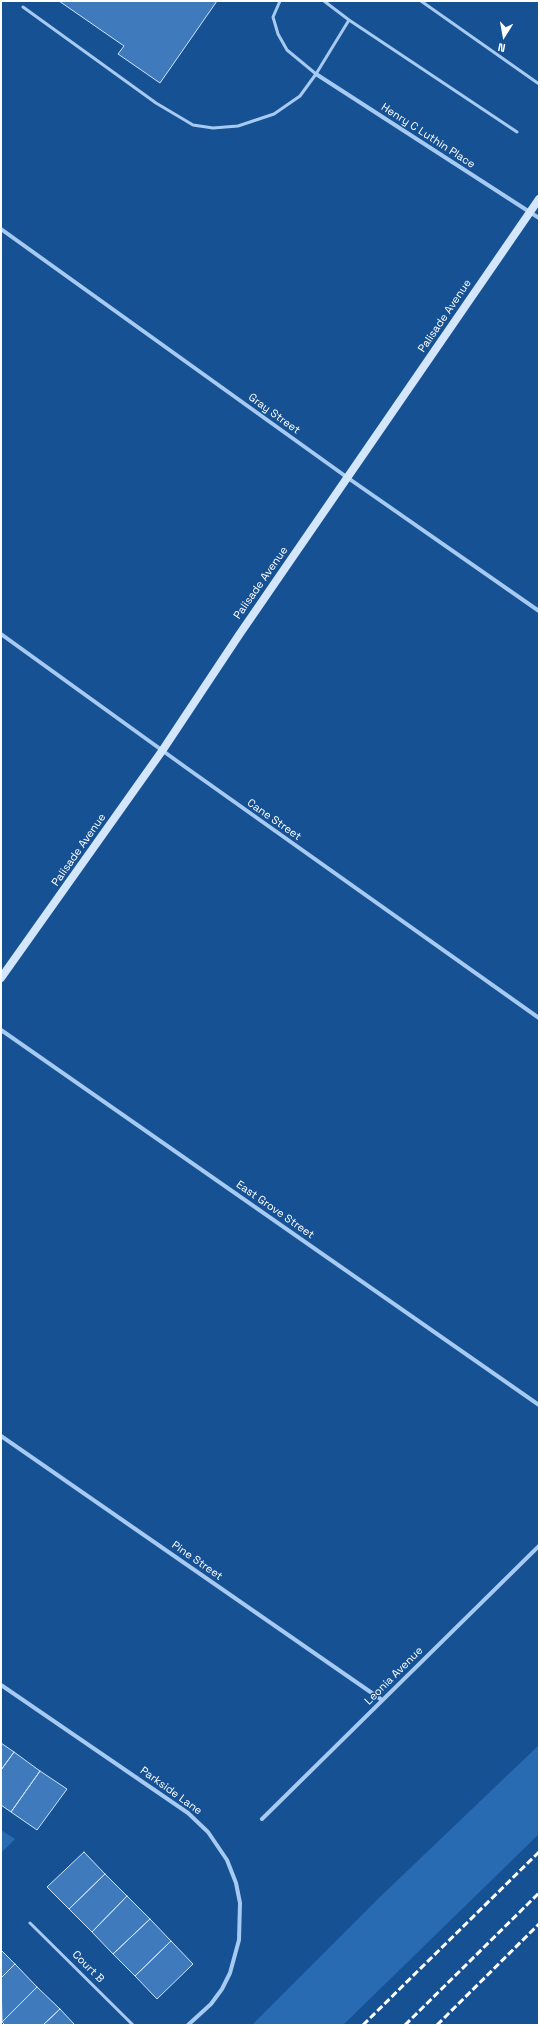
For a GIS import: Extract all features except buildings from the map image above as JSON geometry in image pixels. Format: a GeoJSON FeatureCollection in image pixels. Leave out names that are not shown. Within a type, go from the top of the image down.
{"type":"FeatureCollection","features":[{"type":"Feature","properties":{"kind":"street","name":"Henry C Luthin Place"},"geometry":{"type":"LineString","coordinates":[[316,74],[539,218]]}},
{"type":"Feature","properties":{"kind":"street","name":"Palisade Avenue"},"geometry":{"type":"LineString","coordinates":[[1,978],[162,751],[239,635],[539,199]]}},
{"type":"Feature","properties":{"kind":"street","name":"Gray Street"},"geometry":{"type":"LineString","coordinates":[[1,230],[348,478],[539,611]]}},
{"type":"Feature","properties":{"kind":"street","name":"Cane Street"},"geometry":{"type":"LineString","coordinates":[[1,634],[162,751],[539,1018]]}},
{"type":"Feature","properties":{"kind":"street","name":"East Grove Street"},"geometry":{"type":"LineString","coordinates":[[1,1030],[539,1405]]}},
{"type":"Feature","properties":{"kind":"street","name":"Pine Street"},"geometry":{"type":"LineString","coordinates":[[1,1436],[382,1700]]}},
{"type":"Feature","properties":{"kind":"street","name":"Leonia Avenue"},"geometry":{"type":"LineString","coordinates":[[262,1819],[539,1546]]}},
{"type":"Feature","properties":{"kind":"street","name":"Parkside Lane"},"geometry":{"type":"LineString","coordinates":[[1,1685],[188,1813],[208,1832],[227,1860],[236,1883],[240,1903],[239,1940],[230,1973],[222,1989],[211,2004],[188,2025]]}},
{"type":"Feature","properties":{"kind":"lane"},"geometry":{"type":"LineString","coordinates":[[280,1],[273,17],[278,34],[287,50],[316,74]]}},
{"type":"Feature","properties":{"kind":"lane"},"geometry":{"type":"LineString","coordinates":[[324,1],[349,20],[517,132]]}},
{"type":"Feature","properties":{"kind":"lane"},"geometry":{"type":"LineString","coordinates":[[421,1],[539,84]]}},
{"type":"Feature","properties":{"kind":"lane"},"geometry":{"type":"LineString","coordinates":[[22,8],[156,103],[193,125],[213,128],[238,126],[274,114],[300,96],[316,74],[349,20]]}},
{"type":"Feature","properties":{"kind":"lane","name":"Court B"},"geometry":{"type":"LineString","coordinates":[[30,1923],[133,2025]]}},
{"type":"Feature","properties":{"kind":"shaded area"},"geometry":{"type":"Polygon","coordinates":[[[539,1745],[539,1834],[343,2025],[252,2025],[381,1896],[539,1745]]]}},
{"type":"Feature","properties":{"kind":"shaded area"},"geometry":{"type":"Polygon","coordinates":[[[1,1830],[15,1839],[1,1853],[1,1830]]]}},
{"type":"Feature","properties":{"kind":"railway"},"geometry":{"type":"LineString","coordinates":[[363,2025],[539,1852]]}},
{"type":"Feature","properties":{"kind":"railway"},"geometry":{"type":"LineString","coordinates":[[405,2025],[539,1893]]}},
{"type":"Feature","properties":{"kind":"railway"},"geometry":{"type":"LineString","coordinates":[[437,2025],[539,1924]]}}]}
